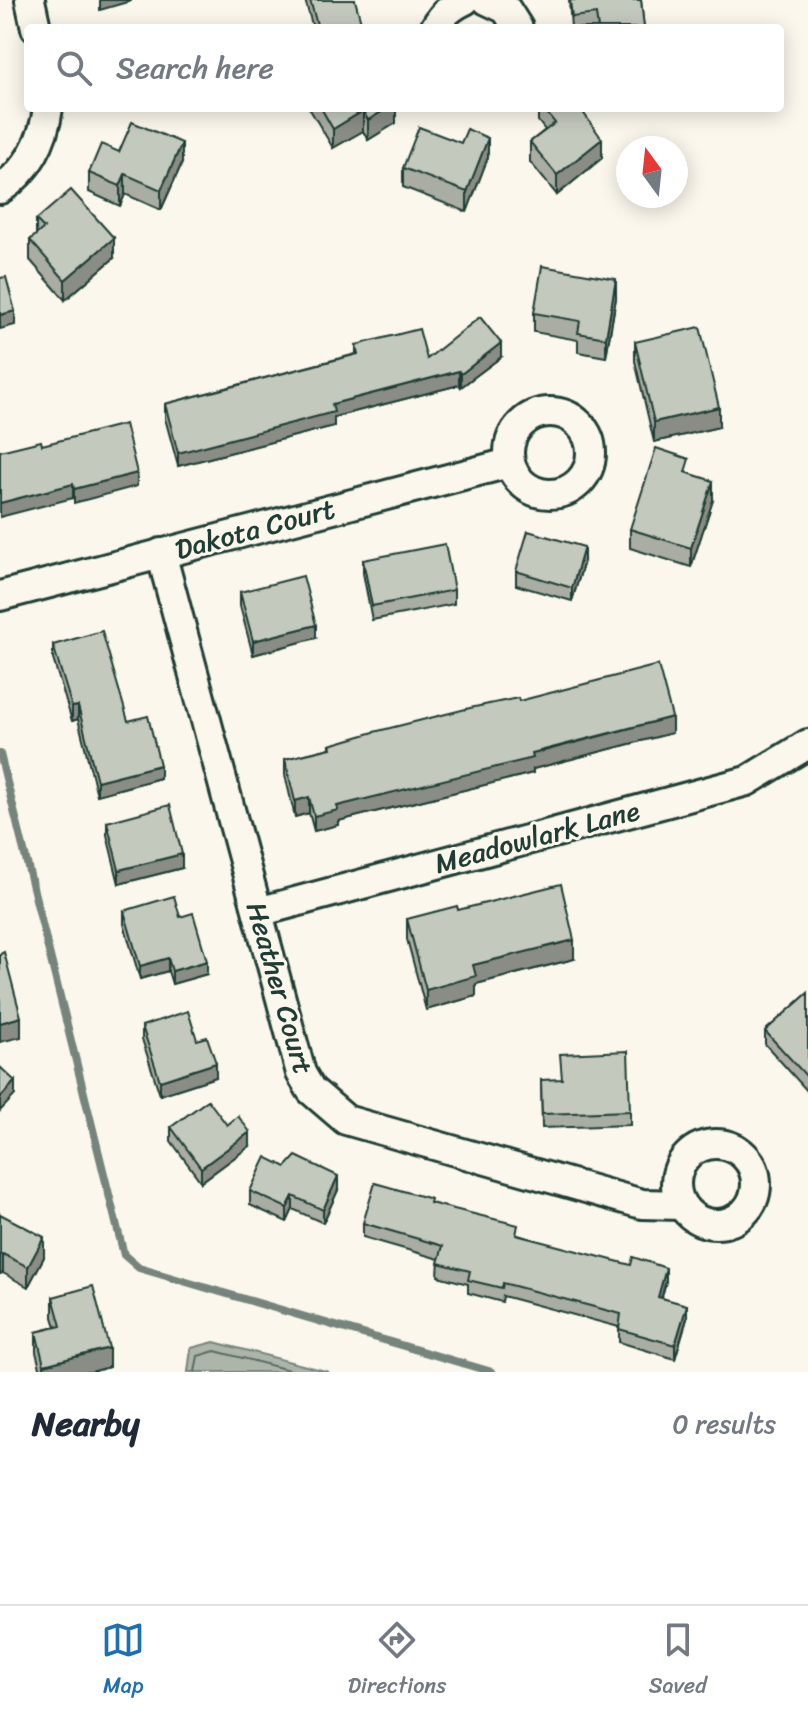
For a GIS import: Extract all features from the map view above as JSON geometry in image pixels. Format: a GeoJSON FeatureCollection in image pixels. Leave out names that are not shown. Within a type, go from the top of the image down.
{"type":"FeatureCollection","features":[{"type":"Feature","properties":{"kind":"street"},"geometry":{"type":"LineString","coordinates":[[30,0],[35,24]]}},
{"type":"Feature","properties":{"kind":"street"},"geometry":{"type":"LineString","coordinates":[[487,0],[506,9],[515,24]]}},
{"type":"Feature","properties":{"kind":"street"},"geometry":{"type":"LineString","coordinates":[[0,189],[29,160],[45,132],[48,112]]}},
{"type":"Feature","properties":{"kind":"street","name":"Dakota Court"},"geometry":{"type":"LineString","coordinates":[[0,596],[509,463]]}},
{"type":"Feature","properties":{"kind":"street","name":"Heather Court"},"geometry":{"type":"LineString","coordinates":[[161,553],[301,1073],[311,1090],[346,1120],[642,1204],[681,1205]]}},
{"type":"Feature","properties":{"kind":"street","name":"Meadowlark Lane"},"geometry":{"type":"LineString","coordinates":[[258,912],[747,781],[808,744]]}},
{"type":"Feature","properties":{"kind":"water"},"geometry":{"type":"Polygon","coordinates":[[[214,1342],[329,1372],[188,1372],[191,1348],[214,1342]]]}},
{"type":"Feature","properties":{"kind":"building"},"geometry":{"type":"Polygon","coordinates":[[[310,0],[355,0],[361,22],[317,24],[310,0]]]}},
{"type":"Feature","properties":{"kind":"building"},"geometry":{"type":"Polygon","coordinates":[[[570,0],[641,0],[644,24],[597,24],[596,14],[572,17],[570,0]]]}},
{"type":"Feature","properties":{"kind":"building"},"geometry":{"type":"Polygon","coordinates":[[[323,112],[361,112],[333,129],[323,112]]]}},
{"type":"Feature","properties":{"kind":"building"},"geometry":{"type":"Polygon","coordinates":[[[364,112],[381,112],[368,120],[364,112]]]}},
{"type":"Feature","properties":{"kind":"building"},"geometry":{"type":"Polygon","coordinates":[[[546,112],[583,112],[602,139],[557,175],[530,142],[555,123],[546,112]]]}},
{"type":"Feature","properties":{"kind":"building"},"geometry":{"type":"Polygon","coordinates":[[[132,122],[182,143],[161,190],[125,174],[120,186],[89,173],[101,144],[119,152],[132,122]]]}},
{"type":"Feature","properties":{"kind":"building"},"geometry":{"type":"Polygon","coordinates":[[[419,127],[461,143],[467,129],[488,138],[467,192],[403,168],[419,127]]]}},
{"type":"Feature","properties":{"kind":"building"},"geometry":{"type":"Polygon","coordinates":[[[71,190],[114,238],[65,280],[30,240],[44,228],[36,220],[71,190]]]}},
{"type":"Feature","properties":{"kind":"building"},"geometry":{"type":"Polygon","coordinates":[[[542,266],[616,279],[606,338],[578,333],[580,321],[534,313],[542,266]]]}},
{"type":"Feature","properties":{"kind":"building"},"geometry":{"type":"Polygon","coordinates":[[[6,277],[15,311],[0,315],[0,278],[6,277]]]}},
{"type":"Feature","properties":{"kind":"building"},"geometry":{"type":"Polygon","coordinates":[[[480,317],[501,343],[461,374],[459,371],[332,404],[334,412],[178,453],[165,404],[358,354],[356,345],[419,329],[427,359],[480,317]]]}},
{"type":"Feature","properties":{"kind":"building"},"geometry":{"type":"Polygon","coordinates":[[[700,327],[719,407],[654,422],[635,342],[700,327]]]}},
{"type":"Feature","properties":{"kind":"building"},"geometry":{"type":"Polygon","coordinates":[[[125,424],[137,473],[74,489],[73,484],[0,503],[0,451],[41,441],[42,445],[125,424]]]}},
{"type":"Feature","properties":{"kind":"building"},"geometry":{"type":"Polygon","coordinates":[[[656,448],[689,459],[685,472],[713,481],[691,548],[630,529],[656,448]]]}},
{"type":"Feature","properties":{"kind":"building"},"geometry":{"type":"Polygon","coordinates":[[[528,531],[584,547],[572,588],[516,571],[528,531]]]}},
{"type":"Feature","properties":{"kind":"building"},"geometry":{"type":"Polygon","coordinates":[[[445,544],[454,590],[372,606],[363,560],[445,544]]]}},
{"type":"Feature","properties":{"kind":"building"},"geometry":{"type":"Polygon","coordinates":[[[303,576],[316,625],[253,641],[240,592],[303,576]]]}},
{"type":"Feature","properties":{"kind":"building"},"geometry":{"type":"Polygon","coordinates":[[[102,631],[128,721],[148,716],[160,765],[97,781],[78,706],[72,707],[53,645],[102,631]]]}},
{"type":"Feature","properties":{"kind":"building"},"geometry":{"type":"Polygon","coordinates":[[[658,665],[672,717],[532,753],[533,758],[337,806],[338,810],[314,816],[309,797],[295,801],[285,759],[331,748],[330,745],[374,732],[470,708],[518,698],[519,701],[658,665]]]}},
{"type":"Feature","properties":{"kind":"building"},"geometry":{"type":"Polygon","coordinates":[[[170,805],[182,854],[119,870],[107,822],[170,805]]]}},
{"type":"Feature","properties":{"kind":"building"},"geometry":{"type":"Polygon","coordinates":[[[561,884],[574,940],[473,965],[476,976],[426,990],[407,919],[457,906],[458,910],[561,884]]]}},
{"type":"Feature","properties":{"kind":"building"},"geometry":{"type":"Polygon","coordinates":[[[174,896],[180,917],[193,913],[207,961],[172,971],[168,958],[140,966],[124,911],[174,896]]]}},
{"type":"Feature","properties":{"kind":"building"},"geometry":{"type":"Polygon","coordinates":[[[4,952],[21,1017],[0,1023],[0,954],[4,952]]]}},
{"type":"Feature","properties":{"kind":"building"},"geometry":{"type":"Polygon","coordinates":[[[808,993],[808,1078],[765,1031],[808,993]]]}},
{"type":"Feature","properties":{"kind":"building"},"geometry":{"type":"Polygon","coordinates":[[[188,1011],[197,1040],[207,1037],[216,1063],[160,1081],[142,1026],[188,1011]]]}},
{"type":"Feature","properties":{"kind":"building"},"geometry":{"type":"Polygon","coordinates":[[[628,1051],[630,1111],[542,1114],[541,1080],[562,1079],[560,1054],[628,1051]]]}},
{"type":"Feature","properties":{"kind":"building"},"geometry":{"type":"Polygon","coordinates":[[[0,1067],[15,1081],[0,1098],[0,1067]]]}},
{"type":"Feature","properties":{"kind":"building"},"geometry":{"type":"Polygon","coordinates":[[[208,1100],[227,1125],[238,1116],[250,1132],[201,1168],[171,1127],[208,1100]]]}},
{"type":"Feature","properties":{"kind":"building"},"geometry":{"type":"Polygon","coordinates":[[[296,1156],[338,1176],[323,1210],[293,1196],[287,1208],[250,1191],[266,1157],[286,1167],[296,1156]]]}},
{"type":"Feature","properties":{"kind":"building"},"geometry":{"type":"Polygon","coordinates":[[[375,1183],[431,1199],[430,1203],[518,1225],[516,1235],[631,1265],[633,1257],[666,1268],[658,1297],[687,1305],[675,1345],[619,1329],[621,1314],[503,1283],[502,1288],[468,1280],[470,1271],[438,1263],[443,1246],[363,1223],[375,1183]]]}},
{"type":"Feature","properties":{"kind":"building"},"geometry":{"type":"Polygon","coordinates":[[[0,1214],[44,1237],[28,1267],[0,1255],[0,1214]]]}},
{"type":"Feature","properties":{"kind":"building"},"geometry":{"type":"Polygon","coordinates":[[[93,1286],[109,1348],[44,1365],[36,1332],[61,1326],[53,1297],[93,1286]]]}},
{"type":"Feature","properties":{"kind":"waterway"},"geometry":{"type":"LineString","coordinates":[[0,754],[124,1255],[139,1268],[492,1372]]}}]}
